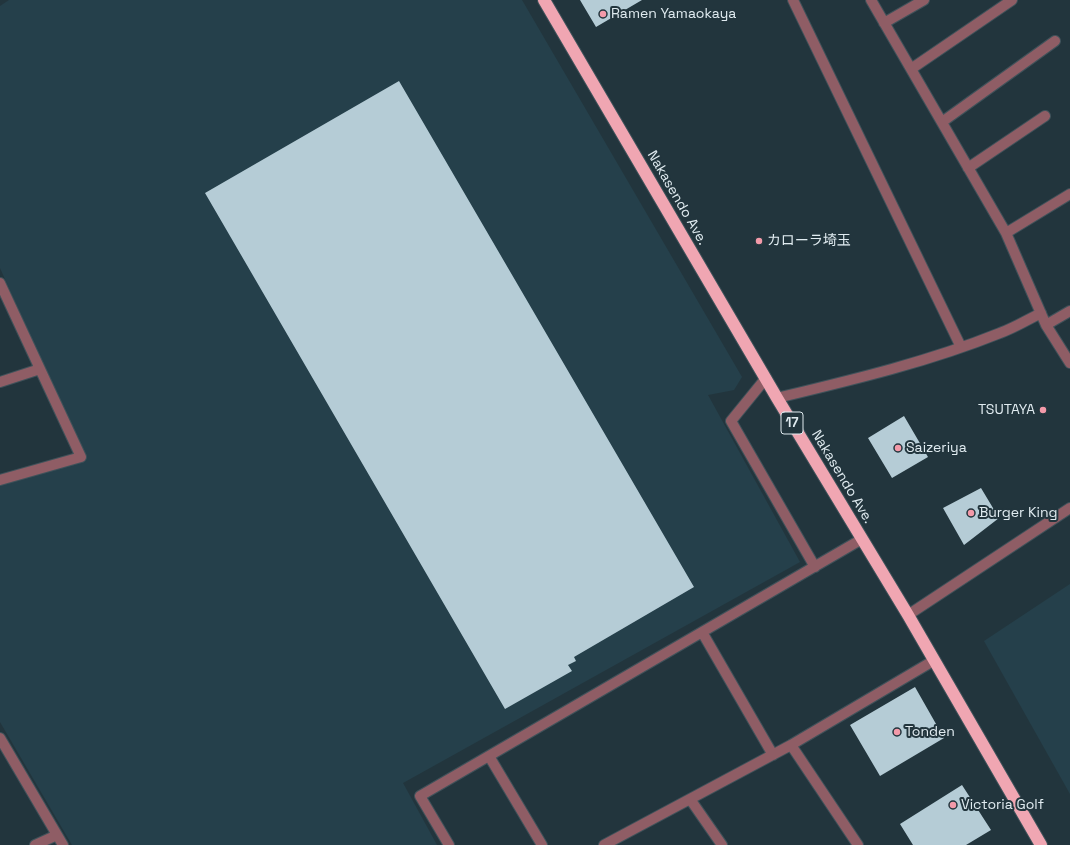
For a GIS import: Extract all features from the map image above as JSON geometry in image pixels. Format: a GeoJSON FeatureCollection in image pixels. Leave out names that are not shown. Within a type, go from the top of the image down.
{"type":"FeatureCollection","features":[{"type":"Feature","properties":{"kind":"highway","name":"Nakasendo Ave."},"geometry":{"type":"LineString","coordinates":[[544,0],[777,398],[908,615],[933,661],[1041,845]]}},
{"type":"Feature","properties":{"kind":"street"},"geometry":{"type":"LineString","coordinates":[[793,0],[961,347]]}},
{"type":"Feature","properties":{"kind":"street"},"geometry":{"type":"LineString","coordinates":[[871,0],[1006,233],[1046,325],[1070,363]]}},
{"type":"Feature","properties":{"kind":"street"},"geometry":{"type":"LineString","coordinates":[[884,23],[924,0]]}},
{"type":"Feature","properties":{"kind":"street"},"geometry":{"type":"LineString","coordinates":[[911,69],[1012,0]]}},
{"type":"Feature","properties":{"kind":"street"},"geometry":{"type":"LineString","coordinates":[[942,122],[1055,41]]}},
{"type":"Feature","properties":{"kind":"street"},"geometry":{"type":"LineString","coordinates":[[968,168],[1045,116]]}},
{"type":"Feature","properties":{"kind":"street"},"geometry":{"type":"LineString","coordinates":[[1006,233],[1070,194]]}},
{"type":"Feature","properties":{"kind":"street"},"geometry":{"type":"LineString","coordinates":[[0,283],[4,304],[40,369],[81,456],[0,480]]}},
{"type":"Feature","properties":{"kind":"street"},"geometry":{"type":"LineString","coordinates":[[1046,325],[1070,311]]}},
{"type":"Feature","properties":{"kind":"street"},"geometry":{"type":"LineString","coordinates":[[777,398],[882,372],[961,347],[1001,333],[1041,313]]}},
{"type":"Feature","properties":{"kind":"street"},"geometry":{"type":"LineString","coordinates":[[0,382],[40,369]]}},
{"type":"Feature","properties":{"kind":"street"},"geometry":{"type":"LineString","coordinates":[[766,378],[731,421],[815,566]]}},
{"type":"Feature","properties":{"kind":"street"},"geometry":{"type":"LineString","coordinates":[[908,615],[1070,508]]}},
{"type":"Feature","properties":{"kind":"street"},"geometry":{"type":"LineString","coordinates":[[449,845],[420,796],[862,539]]}},
{"type":"Feature","properties":{"kind":"street"},"geometry":{"type":"LineString","coordinates":[[702,632],[773,754]]}},
{"type":"Feature","properties":{"kind":"street"},"geometry":{"type":"LineString","coordinates":[[604,845],[791,745],[933,661]]}},
{"type":"Feature","properties":{"kind":"street"},"geometry":{"type":"LineString","coordinates":[[0,738],[63,845]]}},
{"type":"Feature","properties":{"kind":"street"},"geometry":{"type":"LineString","coordinates":[[791,745],[858,845]]}},
{"type":"Feature","properties":{"kind":"street"},"geometry":{"type":"LineString","coordinates":[[489,756],[542,845]]}},
{"type":"Feature","properties":{"kind":"street"},"geometry":{"type":"LineString","coordinates":[[690,799],[722,845]]}},
{"type":"Feature","properties":{"kind":"street"},"geometry":{"type":"LineString","coordinates":[[34,845],[57,834]]}},
{"type":"Feature","properties":{"kind":"shaded area"},"geometry":{"type":"Polygon","coordinates":[[[9,0],[522,0],[742,377],[734,390],[708,395],[800,562],[403,783],[437,845],[72,845],[0,722],[0,479],[84,455],[0,268],[0,6],[9,0]]]}},
{"type":"Feature","properties":{"kind":"shaded area"},"geometry":{"type":"Polygon","coordinates":[[[1070,584],[1070,794],[984,641],[1070,584]]]}},
{"type":"Feature","properties":{"kind":"building","name":"Ramen Yamaokaya"},"geometry":{"type":"Polygon","coordinates":[[[580,0],[642,0],[596,27],[580,0]]]}},
{"type":"Feature","properties":{"kind":"building"},"geometry":{"type":"Polygon","coordinates":[[[399,81],[694,587],[574,657],[576,661],[568,665],[572,671],[505,709],[205,193],[399,81]]]}},
{"type":"Feature","properties":{"kind":"building","name":"Saizeriya"},"geometry":{"type":"Polygon","coordinates":[[[904,416],[928,457],[892,478],[868,438],[904,416]]]}},
{"type":"Feature","properties":{"kind":"building","name":"Burger King"},"geometry":{"type":"Polygon","coordinates":[[[981,488],[999,518],[964,545],[943,508],[981,488]]]}},
{"type":"Feature","properties":{"kind":"building","name":"Tonden"},"geometry":{"type":"Polygon","coordinates":[[[915,687],[944,738],[880,776],[850,725],[915,687]]]}},
{"type":"Feature","properties":{"kind":"building","name":"Victoria Golf"},"geometry":{"type":"Polygon","coordinates":[[[962,785],[991,830],[966,845],[913,845],[900,824],[962,785]]]}},
{"type":"Feature","properties":{"kind":"place","name":"Ramen Yamaokaya"},"geometry":{"type":"Point","coordinates":[603,14]}},
{"type":"Feature","properties":{"kind":"place","name":"カローラ埼玉"},"geometry":{"type":"Point","coordinates":[759,241]}},
{"type":"Feature","properties":{"kind":"place","name":"TSUTAYA"},"geometry":{"type":"Point","coordinates":[1043,410]}},
{"type":"Feature","properties":{"kind":"place","name":"Saizeriya"},"geometry":{"type":"Point","coordinates":[898,448]}},
{"type":"Feature","properties":{"kind":"place","name":"Burger King"},"geometry":{"type":"Point","coordinates":[971,513]}},
{"type":"Feature","properties":{"kind":"place","name":"Tonden"},"geometry":{"type":"Point","coordinates":[897,732]}},
{"type":"Feature","properties":{"kind":"place","name":"Victoria Golf"},"geometry":{"type":"Point","coordinates":[953,805]}}]}
